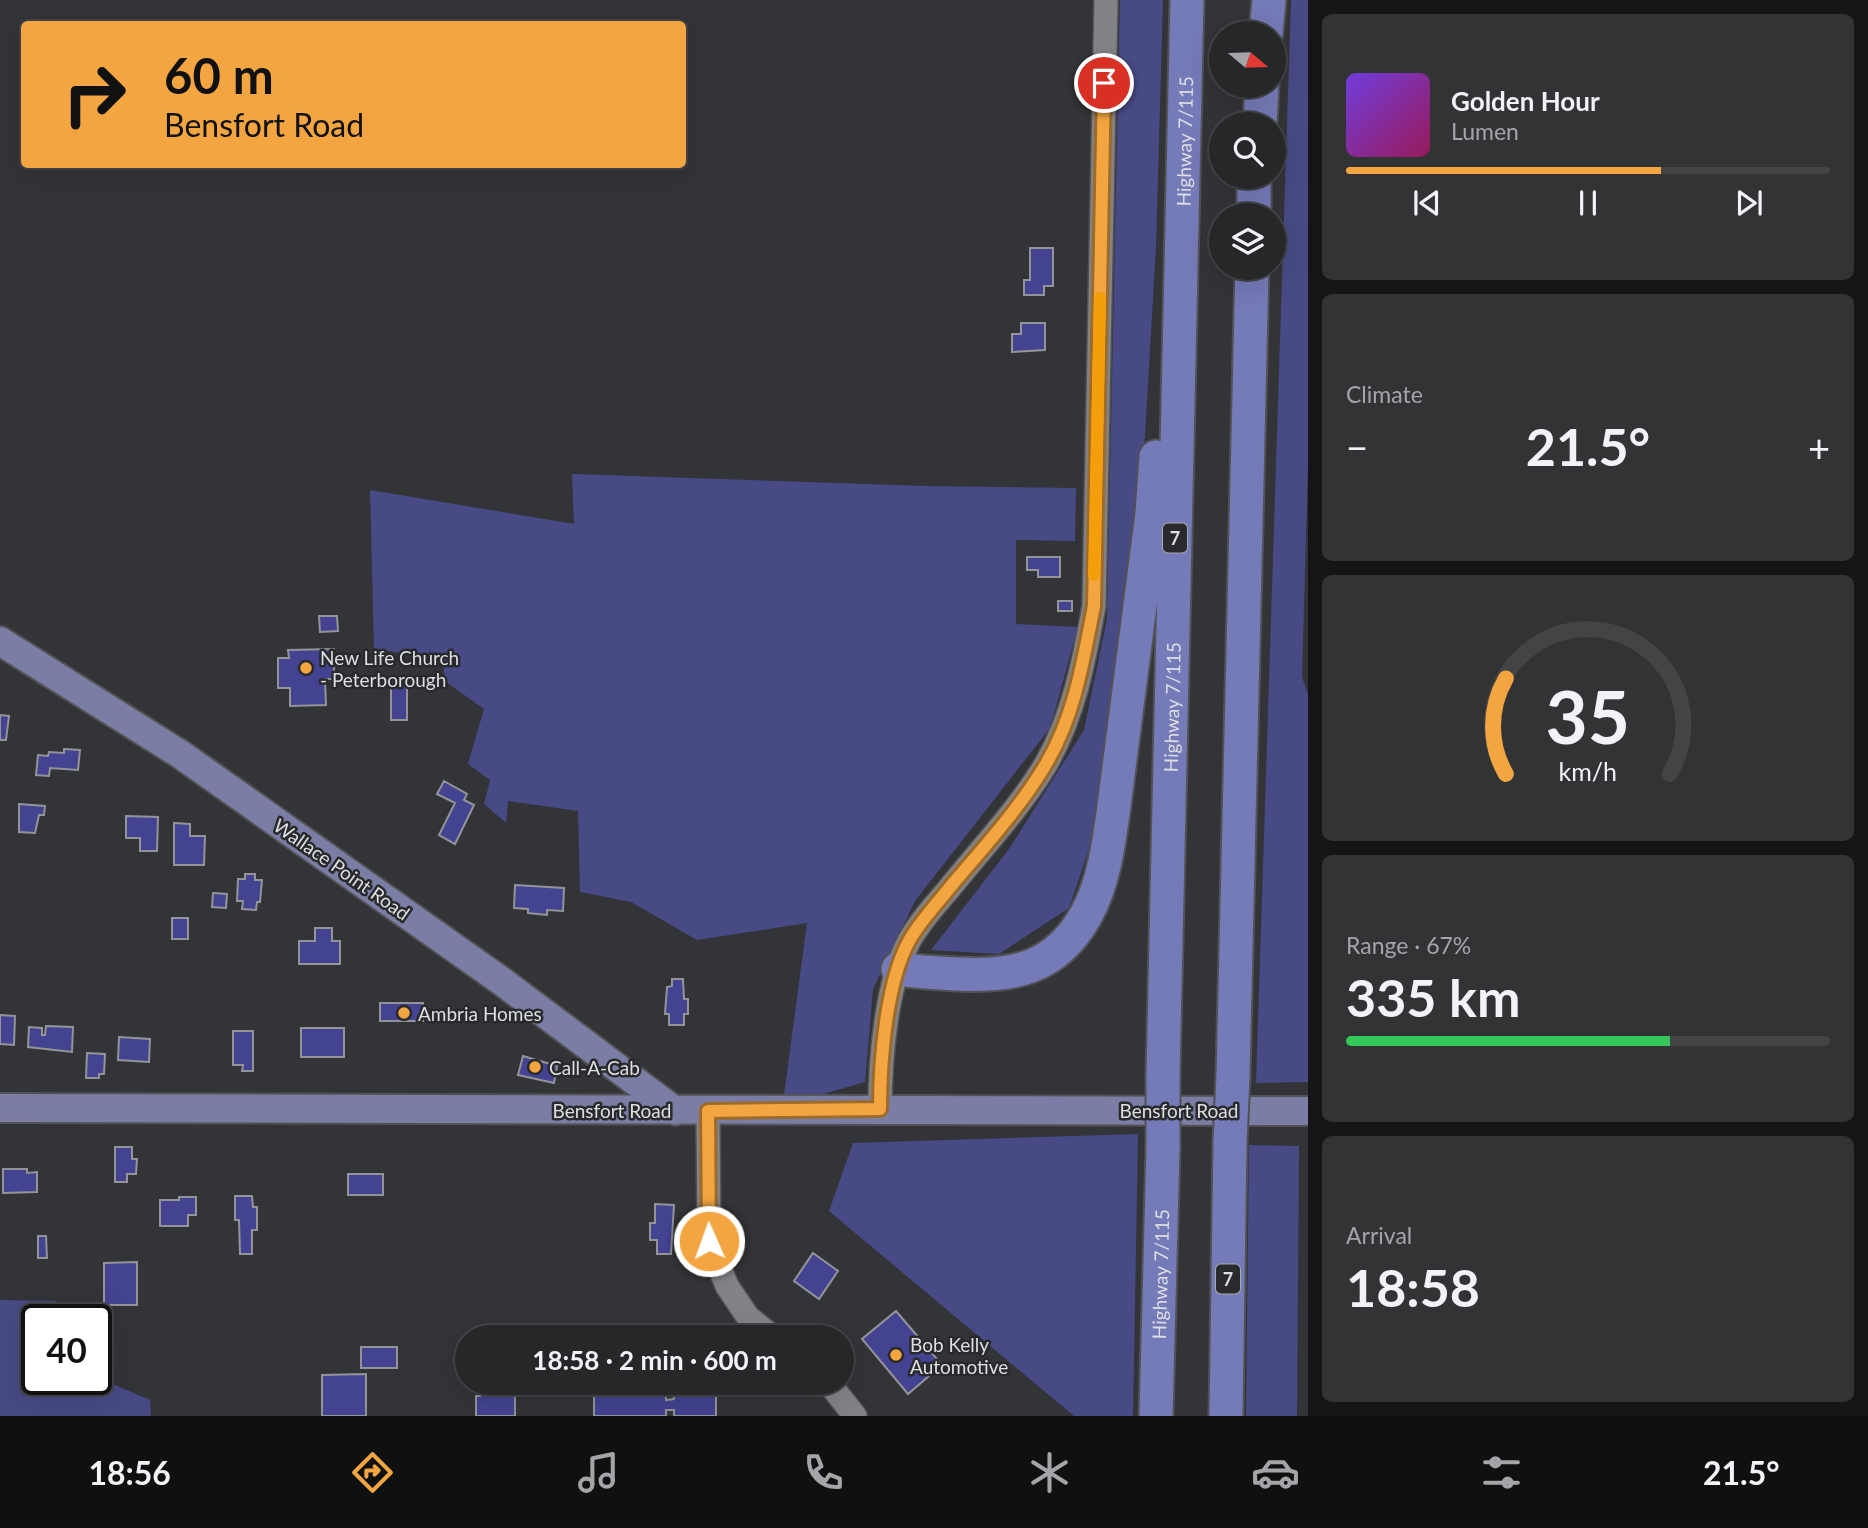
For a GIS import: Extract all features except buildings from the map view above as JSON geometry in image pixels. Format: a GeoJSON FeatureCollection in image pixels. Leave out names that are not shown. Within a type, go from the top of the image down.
{"type":"FeatureCollection","features":[{"type":"Feature","properties":{"kind":"highway","name":"Highway 7/115"},"geometry":{"type":"LineString","coordinates":[[1156,1416],[1187,0]]}},
{"type":"Feature","properties":{"kind":"highway"},"geometry":{"type":"LineString","coordinates":[[1257,21],[1258,0]]}},
{"type":"Feature","properties":{"kind":"highway"},"geometry":{"type":"LineString","coordinates":[[1267,21],[1269,0]]}},
{"type":"Feature","properties":{"kind":"highway"},"geometry":{"type":"LineString","coordinates":[[898,969],[969,975],[1011,973],[1035,966],[1054,954],[1074,933],[1086,916],[1096,892],[1107,853],[1114,806],[1152,513],[1164,336],[1181,264]]}},
{"type":"Feature","properties":{"kind":"highway","name":"7"},"geometry":{"type":"LineString","coordinates":[[1226,1416],[1230,1142],[1252,280]]}},
{"type":"Feature","properties":{"kind":"main road","name":"Wallace Point Road"},"geometry":{"type":"LineString","coordinates":[[0,642],[180,754],[500,980],[675,1111]]}},
{"type":"Feature","properties":{"kind":"main road","name":"Bensfort Road"},"geometry":{"type":"LineString","coordinates":[[0,1108],[1308,1111]]}},
{"type":"Feature","properties":{"kind":"street"},"geometry":{"type":"LineString","coordinates":[[880,1109],[888,1016],[898,969],[909,941],[1021,800],[1046,764],[1070,712],[1083,664],[1094,606],[1106,0]]}},
{"type":"Feature","properties":{"kind":"street"},"geometry":{"type":"LineString","coordinates":[[708,1111],[709,1241],[727,1286],[748,1317],[758,1325]]}},
{"type":"Feature","properties":{"kind":"street"},"geometry":{"type":"LineString","coordinates":[[838,1395],[855,1416]]}},
{"type":"Feature","properties":{"kind":"shaded area"},"geometry":{"type":"Polygon","coordinates":[[[1120,0],[1163,0],[1156,246],[1145,436],[1102,811],[1069,908],[999,954],[931,950],[1009,849],[1084,730],[1107,619],[1120,0]]]}},
{"type":"Feature","properties":{"kind":"shaded area"},"geometry":{"type":"Polygon","coordinates":[[[1291,0],[1308,0],[1308,464],[1302,677],[1308,694],[1308,1082],[1256,1083],[1282,280],[1286,280],[1286,155],[1291,0]]]}},
{"type":"Feature","properties":{"kind":"shaded area"},"geometry":{"type":"Polygon","coordinates":[[[572,474],[926,486],[1076,488],[1075,541],[1016,540],[1016,624],[1078,627],[1050,728],[915,901],[873,989],[865,1082],[813,1097],[784,1095],[807,923],[697,940],[631,902],[580,892],[578,811],[508,801],[506,823],[484,804],[490,780],[468,764],[484,709],[446,682],[442,661],[374,648],[370,490],[574,524],[572,474]]]}},
{"type":"Feature","properties":{"kind":"shaded area"},"geometry":{"type":"Polygon","coordinates":[[[1138,1134],[1133,1416],[1074,1416],[829,1211],[853,1143],[1138,1134]]]}},
{"type":"Feature","properties":{"kind":"shaded area"},"geometry":{"type":"Polygon","coordinates":[[[1249,1145],[1299,1146],[1297,1416],[1246,1416],[1249,1145]]]}},
{"type":"Feature","properties":{"kind":"shaded area"},"geometry":{"type":"Polygon","coordinates":[[[0,1300],[56,1301],[57,1304],[21,1304],[21,1395],[112,1395],[112,1384],[150,1400],[151,1416],[0,1416],[0,1300]]]}},
{"type":"Feature","properties":{"kind":"slow traffic"},"geometry":{"type":"LineString","coordinates":[[1094,575],[1100,298]]}},
{"type":"Feature","properties":{"kind":"place","name":"New Life Church - Peterborough"},"geometry":{"type":"Point","coordinates":[306,668]}},
{"type":"Feature","properties":{"kind":"place","name":"Ambria Homes"},"geometry":{"type":"Point","coordinates":[404,1013]}},
{"type":"Feature","properties":{"kind":"place","name":"Call-A-Cab"},"geometry":{"type":"Point","coordinates":[535,1067]}},
{"type":"Feature","properties":{"kind":"place","name":"Bob Kelly Automotive"},"geometry":{"type":"Point","coordinates":[896,1355]}},
{"type":"Feature","properties":{"kind":"route"},"geometry":{"type":"LineString","coordinates":[[709,1241],[706,1144],[708,1111],[880,1109],[888,1016],[898,969],[909,941],[1021,800],[1046,764],[1070,712],[1078,687],[1094,606],[1104,83]]}}]}
